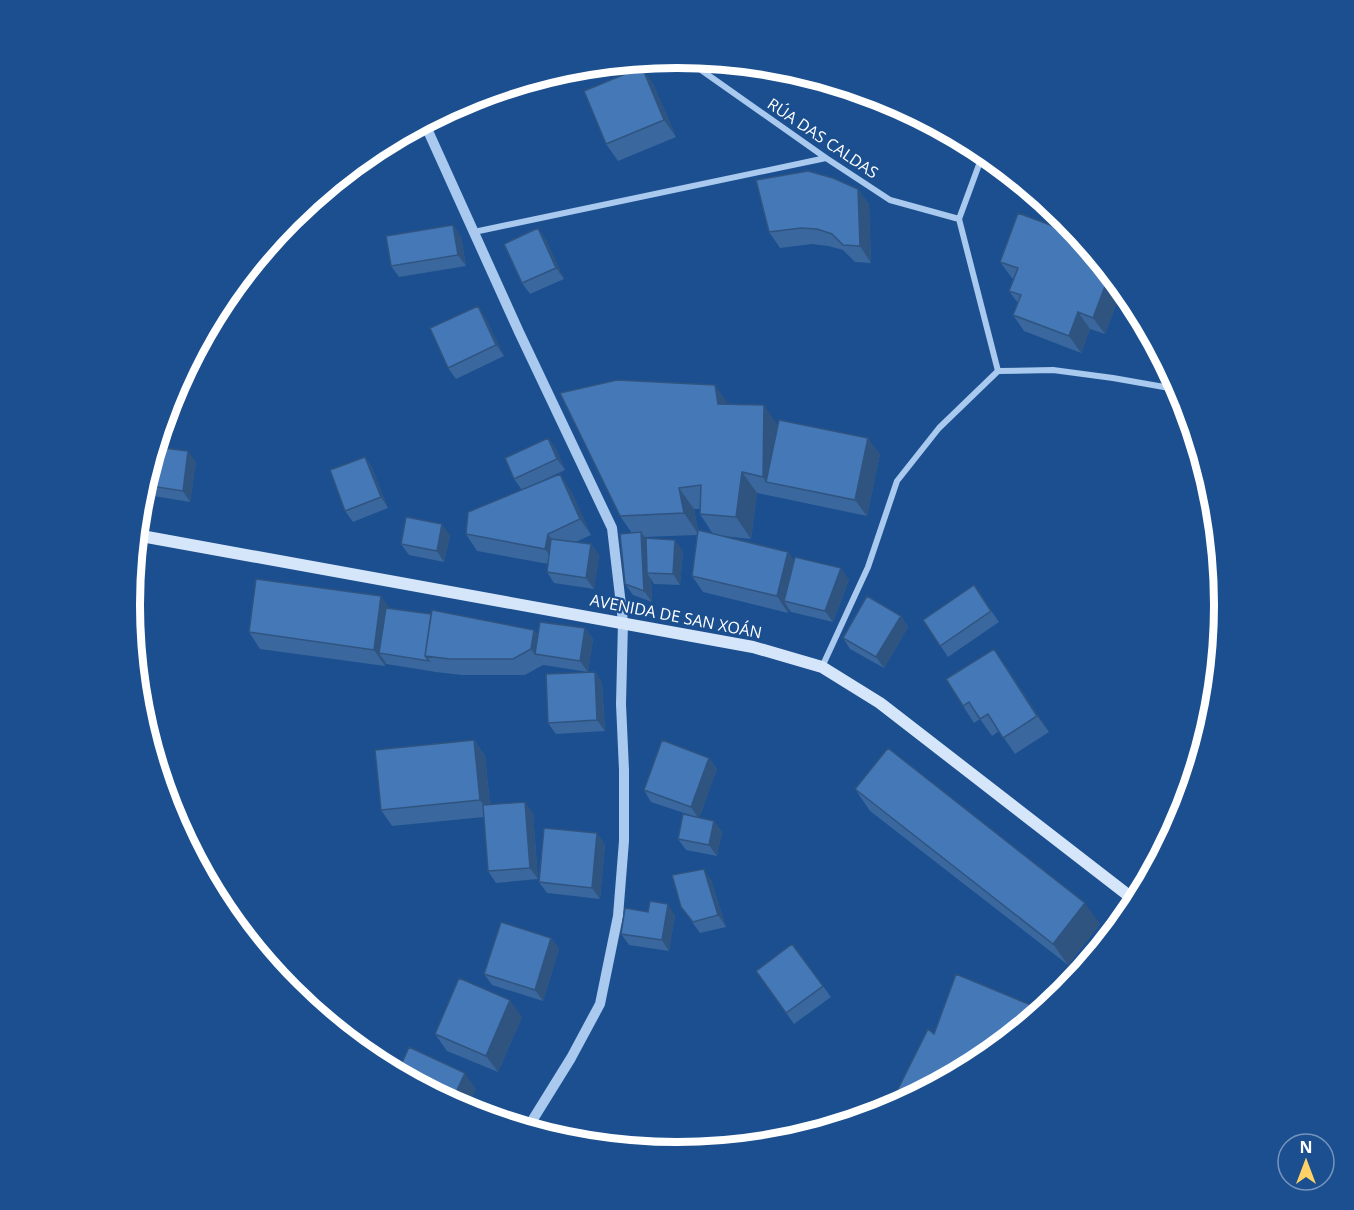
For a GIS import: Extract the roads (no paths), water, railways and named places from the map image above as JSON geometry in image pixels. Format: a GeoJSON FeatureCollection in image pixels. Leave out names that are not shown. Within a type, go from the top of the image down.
{"type":"FeatureCollection","features":[{"type":"Feature","properties":{"kind":"main road","name":"AVENIDA DE SAN XOÁN"},"geometry":{"type":"LineString","coordinates":[[144,536],[753,647],[822,667],[880,703],[1129,896]]}},
{"type":"Feature","properties":{"kind":"street","name":"RÚA DAS CALDAS"},"geometry":{"type":"LineString","coordinates":[[699,69],[890,200],[959,219]]}},
{"type":"Feature","properties":{"kind":"street"},"geometry":{"type":"LineString","coordinates":[[427,129],[519,332],[612,528],[623,622],[621,704],[624,841],[618,916],[600,1004],[571,1058],[531,1122]]}},
{"type":"Feature","properties":{"kind":"street"},"geometry":{"type":"LineString","coordinates":[[474,232],[826,158]]}},
{"type":"Feature","properties":{"kind":"street"},"geometry":{"type":"LineString","coordinates":[[981,161],[959,219],[998,371]]}},
{"type":"Feature","properties":{"kind":"street"},"geometry":{"type":"LineString","coordinates":[[822,667],[868,567],[897,481],[939,428],[998,371],[1053,370],[1169,388]]}}]}
